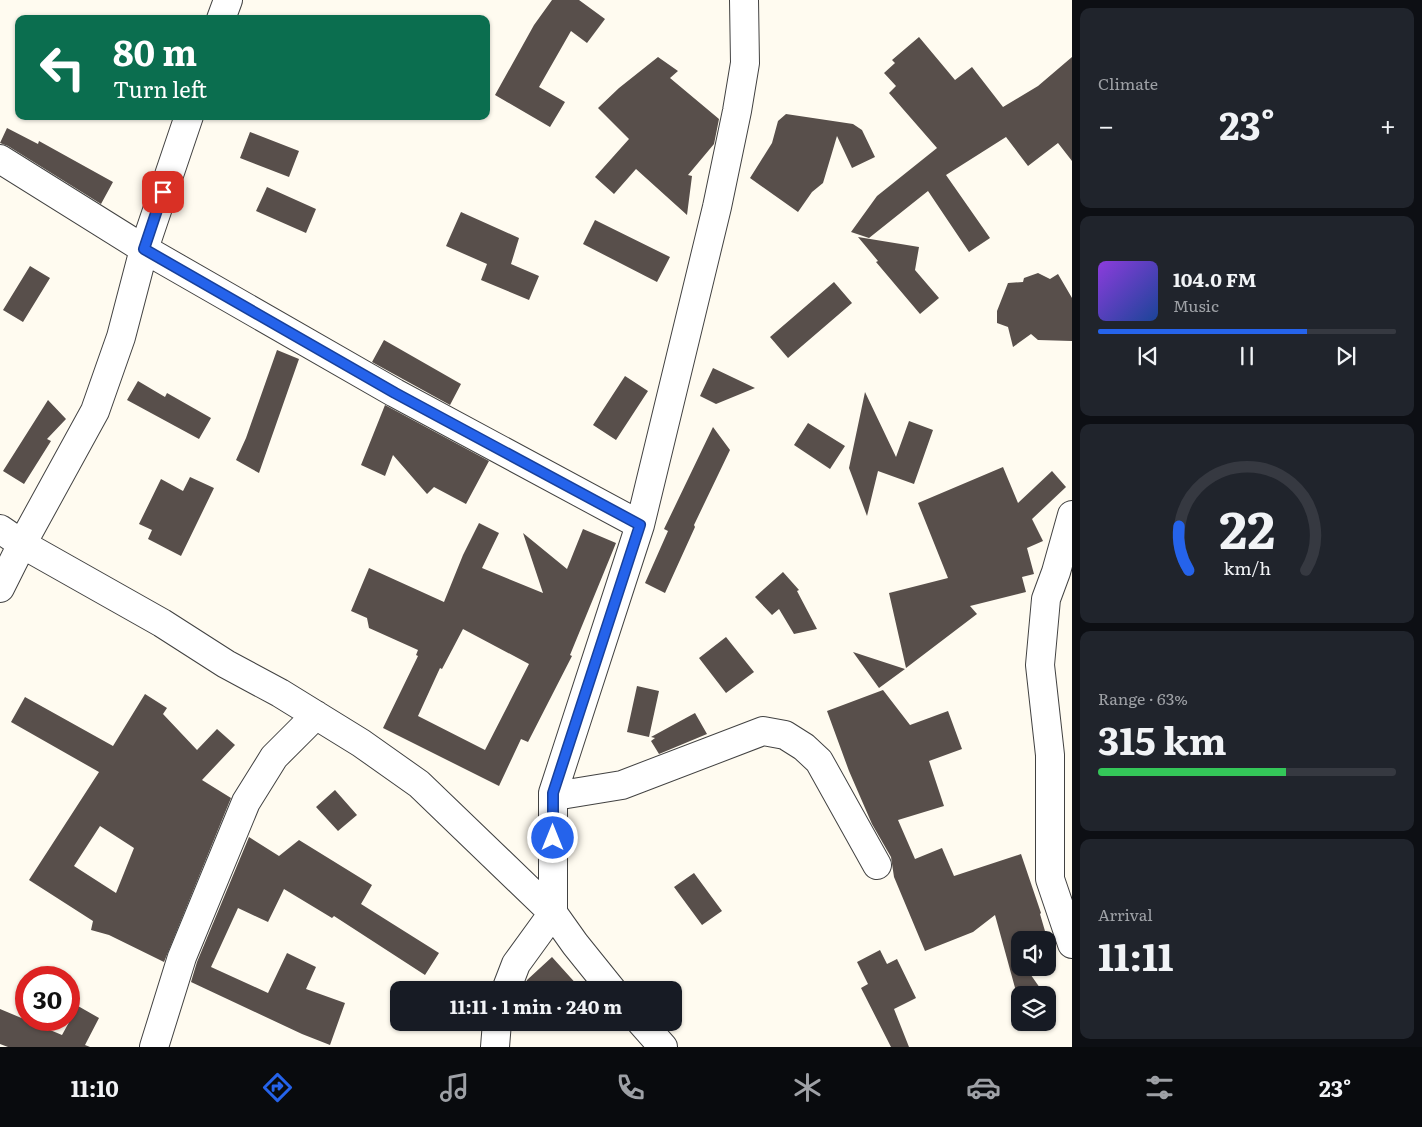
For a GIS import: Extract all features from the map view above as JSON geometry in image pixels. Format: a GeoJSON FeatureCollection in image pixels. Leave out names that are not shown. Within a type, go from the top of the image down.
{"type":"FeatureCollection","features":[{"type":"Feature","properties":{"kind":"street"},"geometry":{"type":"LineString","coordinates":[[223,15],[228,0]]}},
{"type":"Feature","properties":{"kind":"street"},"geometry":{"type":"LineString","coordinates":[[509,981],[516,964],[553,913],[553,793],[640,525],[717,207],[745,63],[744,0]]}},
{"type":"Feature","properties":{"kind":"street"},"geometry":{"type":"LineString","coordinates":[[0,588],[11,536],[95,411],[121,337],[144,249],[188,120]]}},
{"type":"Feature","properties":{"kind":"street"},"geometry":{"type":"LineString","coordinates":[[0,159],[144,249],[395,393],[640,525]]}},
{"type":"Feature","properties":{"kind":"street"},"geometry":{"type":"LineString","coordinates":[[1072,515],[1064,570],[1046,599],[1040,666],[1050,755],[1050,879],[1072,944]]}},
{"type":"Feature","properties":{"kind":"street"},"geometry":{"type":"LineString","coordinates":[[11,536],[162,623],[226,664],[280,693],[361,743],[419,784],[553,913],[605,981]]}},
{"type":"Feature","properties":{"kind":"street"},"geometry":{"type":"LineString","coordinates":[[154,1047],[182,957],[246,802],[274,757],[316,715]]}},
{"type":"Feature","properties":{"kind":"street"},"geometry":{"type":"LineString","coordinates":[[553,793],[567,794],[622,785],[763,731],[785,735],[804,747],[819,761],[878,865]]}},
{"type":"Feature","properties":{"kind":"street"},"geometry":{"type":"LineString","coordinates":[[495,1047],[496,1031]]}},
{"type":"Feature","properties":{"kind":"street"},"geometry":{"type":"LineString","coordinates":[[649,1031],[663,1047]]}},
{"type":"Feature","properties":{"kind":"building"},"geometry":{"type":"Polygon","coordinates":[[[552,0],[579,0],[605,19],[587,43],[571,31],[539,87],[565,102],[550,127],[495,95],[534,25],[552,0]]]}},
{"type":"Feature","properties":{"kind":"building"},"geometry":{"type":"Polygon","coordinates":[[[919,37],[955,80],[972,67],[1003,107],[1038,86],[1072,57],[1072,161],[1058,143],[1028,166],[1006,137],[946,175],[990,238],[969,252],[928,191],[869,238],[851,232],[877,196],[937,148],[889,93],[896,86],[884,73],[895,63],[892,60],[919,37]]]}},
{"type":"Feature","properties":{"kind":"building"},"geometry":{"type":"Polygon","coordinates":[[[658,57],[678,71],[670,78],[719,119],[714,144],[688,175],[692,176],[687,215],[636,169],[614,194],[595,177],[629,139],[598,108],[619,88],[658,57]]]}},
{"type":"Feature","properties":{"kind":"building"},"geometry":{"type":"Polygon","coordinates":[[[786,114],[853,124],[862,130],[875,157],[852,168],[837,136],[823,183],[812,192],[798,212],[750,178],[772,143],[778,121],[786,114]]]}},
{"type":"Feature","properties":{"kind":"building"},"geometry":{"type":"Polygon","coordinates":[[[7,128],[38,144],[39,141],[113,182],[101,204],[8,146],[0,143],[7,128]]]}},
{"type":"Feature","properties":{"kind":"building"},"geometry":{"type":"Polygon","coordinates":[[[250,132],[299,151],[289,177],[240,158],[250,132]]]}},
{"type":"Feature","properties":{"kind":"building"},"geometry":{"type":"Polygon","coordinates":[[[267,187],[316,209],[306,233],[256,211],[267,187]]]}},
{"type":"Feature","properties":{"kind":"building"},"geometry":{"type":"Polygon","coordinates":[[[461,212],[519,238],[511,264],[539,276],[529,300],[481,280],[487,264],[446,246],[461,212]]]}},
{"type":"Feature","properties":{"kind":"building"},"geometry":{"type":"Polygon","coordinates":[[[595,220],[670,257],[657,282],[583,244],[595,220]]]}},
{"type":"Feature","properties":{"kind":"building"},"geometry":{"type":"Polygon","coordinates":[[[858,237],[919,247],[915,270],[939,298],[920,314],[876,262],[878,261],[858,237]]]}},
{"type":"Feature","properties":{"kind":"building"},"geometry":{"type":"Polygon","coordinates":[[[30,266],[50,278],[23,322],[3,310],[30,266]]]}},
{"type":"Feature","properties":{"kind":"building"},"geometry":{"type":"Polygon","coordinates":[[[1038,273],[1050,279],[1058,274],[1072,298],[1072,341],[1038,340],[1031,334],[1013,347],[1008,327],[997,323],[997,311],[1008,283],[1023,282],[1024,278],[1038,273]]]}},
{"type":"Feature","properties":{"kind":"building"},"geometry":{"type":"Polygon","coordinates":[[[834,282],[852,303],[788,358],[770,337],[834,282]]]}},
{"type":"Feature","properties":{"kind":"building"},"geometry":{"type":"Polygon","coordinates":[[[384,340],[461,384],[450,405],[372,362],[384,340]]]}},
{"type":"Feature","properties":{"kind":"building"},"geometry":{"type":"Polygon","coordinates":[[[277,350],[299,359],[259,473],[236,460],[246,438],[277,350]]]}},
{"type":"Feature","properties":{"kind":"building"},"geometry":{"type":"Polygon","coordinates":[[[713,368],[755,388],[716,404],[700,396],[713,368]]]}},
{"type":"Feature","properties":{"kind":"building"},"geometry":{"type":"Polygon","coordinates":[[[625,376],[648,391],[616,440],[593,425],[625,376]]]}},
{"type":"Feature","properties":{"kind":"building"},"geometry":{"type":"Polygon","coordinates":[[[138,381],[165,397],[167,393],[211,418],[199,439],[127,400],[138,381]]]}},
{"type":"Feature","properties":{"kind":"building"},"geometry":{"type":"Polygon","coordinates":[[[865,392],[896,457],[909,421],[933,430],[914,484],[878,471],[867,516],[849,468],[865,392]]]}},
{"type":"Feature","properties":{"kind":"building"},"geometry":{"type":"Polygon","coordinates":[[[48,400],[66,419],[47,439],[51,441],[24,484],[3,471],[48,400]]]}},
{"type":"Feature","properties":{"kind":"building"},"geometry":{"type":"Polygon","coordinates":[[[385,405],[489,461],[466,504],[434,487],[427,494],[393,455],[385,476],[361,465],[385,405]]]}},
{"type":"Feature","properties":{"kind":"building"},"geometry":{"type":"Polygon","coordinates":[[[808,423],[845,446],[830,469],[794,445],[808,423]]]}},
{"type":"Feature","properties":{"kind":"building"},"geometry":{"type":"Polygon","coordinates":[[[713,427],[730,450],[694,525],[695,527],[665,593],[645,583],[668,531],[664,529],[713,427]]]}},
{"type":"Feature","properties":{"kind":"building"},"geometry":{"type":"Polygon","coordinates":[[[1003,467],[1018,503],[1052,471],[1066,487],[1032,519],[1043,541],[1027,548],[1034,574],[1022,577],[1026,592],[970,606],[977,614],[906,668],[889,593],[948,578],[918,503],[1003,467]]]}},
{"type":"Feature","properties":{"kind":"building"},"geometry":{"type":"Polygon","coordinates":[[[190,477],[214,488],[181,556],[148,539],[152,530],[139,524],[161,479],[183,491],[190,477]]]}},
{"type":"Feature","properties":{"kind":"building"},"geometry":{"type":"Polygon","coordinates":[[[479,523],[499,533],[482,568],[543,593],[523,533],[567,569],[583,529],[616,543],[570,655],[572,656],[528,742],[521,739],[499,786],[383,728],[418,656],[416,655],[418,650],[369,628],[367,618],[351,611],[369,568],[444,602],[463,555],[479,523]],[[463,629],[442,669],[440,668],[418,716],[485,750],[529,664],[463,629]]]}},
{"type":"Feature","properties":{"kind":"building"},"geometry":{"type":"Polygon","coordinates":[[[783,572],[799,590],[797,591],[817,629],[794,634],[779,609],[772,615],[755,597],[783,572]]]}},
{"type":"Feature","properties":{"kind":"building"},"geometry":{"type":"Polygon","coordinates":[[[726,637],[754,672],[726,693],[699,658],[726,637]]]}},
{"type":"Feature","properties":{"kind":"building"},"geometry":{"type":"Polygon","coordinates":[[[853,652],[905,669],[879,688],[853,652]]]}},
{"type":"Feature","properties":{"kind":"building"},"geometry":{"type":"Polygon","coordinates":[[[637,686],[659,691],[649,737],[627,732],[637,686]]]}},
{"type":"Feature","properties":{"kind":"building"},"geometry":{"type":"Polygon","coordinates":[[[883,690],[910,725],[948,711],[962,749],[929,761],[944,806],[898,820],[915,859],[942,848],[954,876],[1021,854],[1045,931],[1011,931],[1011,973],[995,915],[973,932],[925,951],[894,877],[891,857],[872,824],[849,771],[827,711],[883,690]]]}},
{"type":"Feature","properties":{"kind":"building"},"geometry":{"type":"Polygon","coordinates":[[[145,694],[167,708],[163,714],[197,750],[217,729],[235,745],[202,780],[231,798],[164,962],[109,935],[91,930],[93,921],[29,880],[99,772],[11,722],[25,697],[113,746],[145,694]],[[100,826],[74,866],[116,893],[134,848],[100,826]]]}},
{"type":"Feature","properties":{"kind":"building"},"geometry":{"type":"Polygon","coordinates":[[[695,713],[707,734],[659,754],[651,741],[655,738],[651,737],[695,713]]]}},
{"type":"Feature","properties":{"kind":"building"},"geometry":{"type":"Polygon","coordinates":[[[335,790],[357,815],[338,831],[316,807],[335,790]]]}},
{"type":"Feature","properties":{"kind":"building"},"geometry":{"type":"Polygon","coordinates":[[[249,837],[279,856],[299,840],[372,885],[361,904],[439,953],[425,975],[334,916],[332,918],[284,889],[268,922],[238,908],[211,967],[268,993],[287,953],[316,967],[306,989],[345,1003],[330,1045],[302,1034],[191,982],[197,962],[249,837]]]}},
{"type":"Feature","properties":{"kind":"building"},"geometry":{"type":"Polygon","coordinates":[[[694,873],[722,911],[702,925],[674,887],[694,873]]]}},
{"type":"Feature","properties":{"kind":"building"},"geometry":{"type":"Polygon","coordinates":[[[880,950],[887,964],[897,959],[916,998],[894,1009],[909,1047],[891,1047],[861,988],[868,984],[857,962],[880,950]]]}},
{"type":"Feature","properties":{"kind":"building"},"geometry":{"type":"Polygon","coordinates":[[[552,957],[574,981],[527,981],[552,957]]]}},
{"type":"Feature","properties":{"kind":"building"},"geometry":{"type":"Polygon","coordinates":[[[1012,976],[1032,976],[1039,986],[1015,986],[1012,976]]]}},
{"type":"Feature","properties":{"kind":"building"},"geometry":{"type":"Polygon","coordinates":[[[80,1007],[99,1018],[85,1045],[90,1047],[8,1047],[0,1044],[0,1009],[15,1015],[15,1031],[52,1031],[62,1035],[64,1031],[80,1031],[80,1007]]]}},
{"type":"Feature","properties":{"kind":"route"},"geometry":{"type":"LineString","coordinates":[[163,192],[144,249],[395,393],[640,525],[553,793],[553,838]]}}]}
